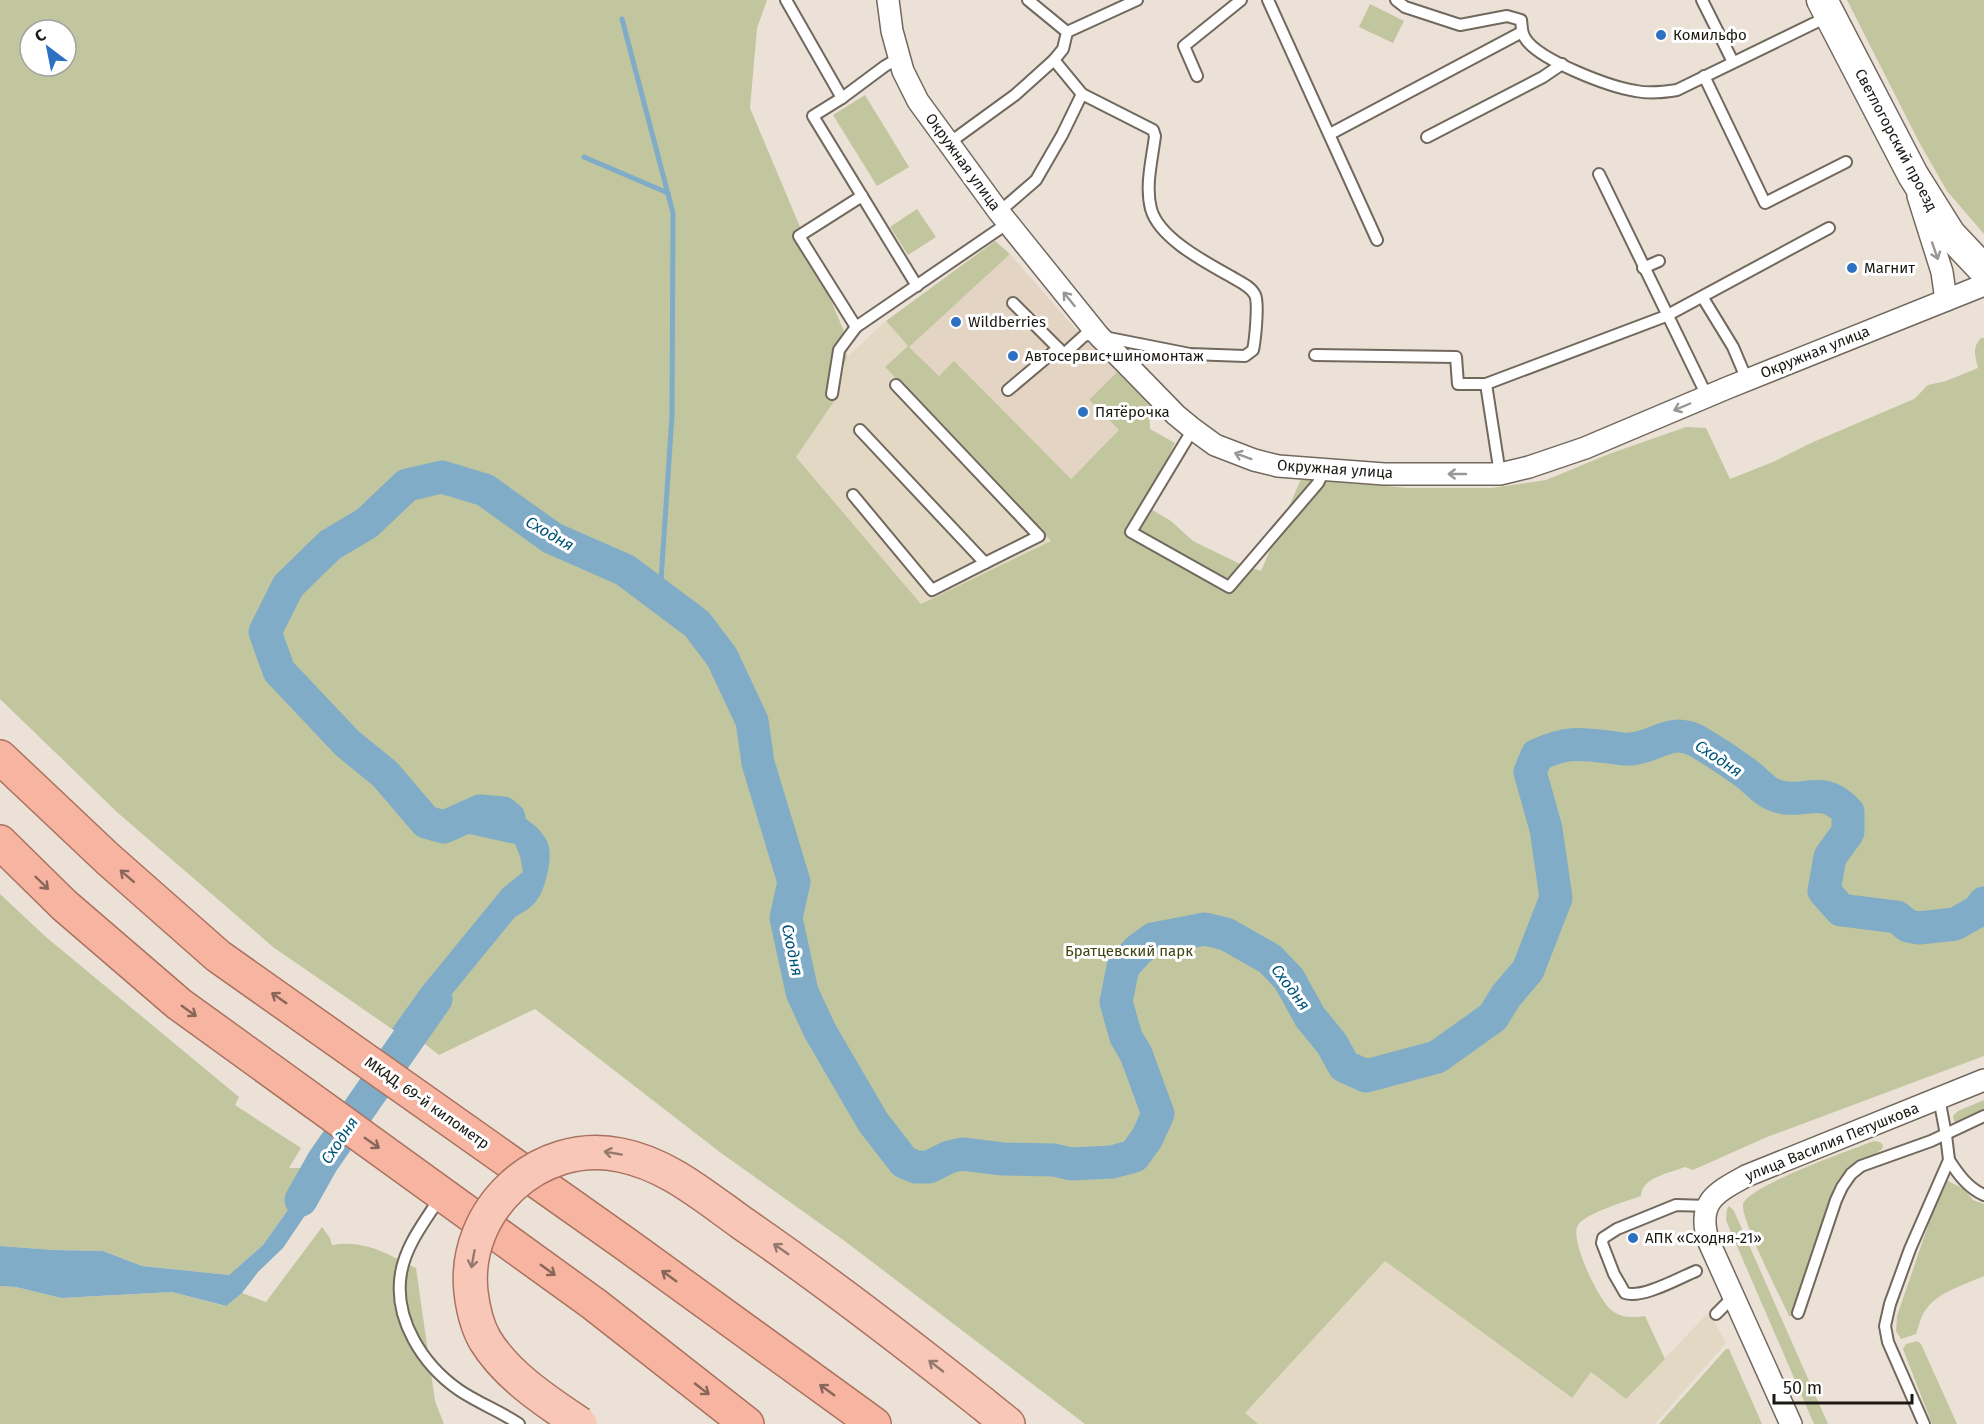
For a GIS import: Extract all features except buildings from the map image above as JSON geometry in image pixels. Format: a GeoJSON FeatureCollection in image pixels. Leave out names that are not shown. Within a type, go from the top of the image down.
{"type":"FeatureCollection","features":[{"type":"Feature","properties":{"kind":"highway","name":"МКАД, 69-й километр"},"geometry":{"type":"LineString","coordinates":[[0,757],[108,859],[218,956],[436,1109],[874,1424]]}},
{"type":"Feature","properties":{"kind":"highway"},"geometry":{"type":"LineString","coordinates":[[0,842],[64,905],[179,1004],[594,1304],[747,1424]]}},
{"type":"Feature","properties":{"kind":"main road","name":"Светлогорский проезд"},"geometry":{"type":"LineString","coordinates":[[1826,8],[1913,175],[1950,234],[1984,270]]}},
{"type":"Feature","properties":{"kind":"main road"},"geometry":{"type":"LineString","coordinates":[[580,1424],[523,1383],[497,1356],[485,1339],[477,1322],[470,1284],[471,1265],[481,1228],[501,1196],[531,1171],[548,1162],[585,1152],[603,1152],[640,1160],[675,1176],[890,1329],[1008,1424]]}},
{"type":"Feature","properties":{"kind":"street","name":"Окружная улица"},"geometry":{"type":"LineString","coordinates":[[888,0],[892,31],[899,58],[918,101],[1003,217],[1099,336],[1176,415],[1215,445],[1254,460],[1278,466],[1324,471],[1384,474],[1500,474],[1566,456],[1707,396],[1984,285]]}},
{"type":"Feature","properties":{"kind":"street"},"geometry":{"type":"LineString","coordinates":[[1913,175],[1942,272],[1946,300]]}},
{"type":"Feature","properties":{"kind":"street","name":"улица Василия Петушкова"},"geometry":{"type":"LineString","coordinates":[[1708,1206],[1716,1195],[1746,1176],[1984,1080]]}},
{"type":"Feature","properties":{"kind":"street"},"geometry":{"type":"LineString","coordinates":[[1708,1206],[1704,1216],[1708,1240],[1791,1424]]}},
{"type":"Feature","properties":{"kind":"lane"},"geometry":{"type":"LineString","coordinates":[[786,0],[842,98]]}},
{"type":"Feature","properties":{"kind":"lane"},"geometry":{"type":"LineString","coordinates":[[1028,0],[1067,32]]}},
{"type":"Feature","properties":{"kind":"lane"},"geometry":{"type":"LineString","coordinates":[[1067,32],[1137,0]]}},
{"type":"Feature","properties":{"kind":"lane"},"geometry":{"type":"LineString","coordinates":[[1197,76],[1184,46],[1241,0]]}},
{"type":"Feature","properties":{"kind":"lane"},"geometry":{"type":"LineString","coordinates":[[1268,0],[1377,240]]}},
{"type":"Feature","properties":{"kind":"lane"},"geometry":{"type":"LineString","coordinates":[[1396,0],[1405,7],[1460,25],[1507,16],[1514,17],[1521,20],[1522,32],[1529,44],[1562,64],[1592,78],[1638,92],[1655,93],[1677,90],[1733,62],[1826,8]]}},
{"type":"Feature","properties":{"kind":"lane"},"geometry":{"type":"LineString","coordinates":[[1702,0],[1733,62]]}},
{"type":"Feature","properties":{"kind":"lane"},"geometry":{"type":"LineString","coordinates":[[949,144],[1015,95],[1054,60],[1063,49],[1067,32]]}},
{"type":"Feature","properties":{"kind":"lane"},"geometry":{"type":"LineString","coordinates":[[1330,134],[1522,32]]}},
{"type":"Feature","properties":{"kind":"lane"},"geometry":{"type":"LineString","coordinates":[[899,58],[813,116],[917,286]]}},
{"type":"Feature","properties":{"kind":"lane"},"geometry":{"type":"LineString","coordinates":[[1013,303],[1064,354],[1085,335],[1190,354],[1245,356],[1253,350],[1255,340],[1256,296],[1250,287],[1198,258],[1162,228],[1152,211],[1148,192],[1155,136],[1153,130],[1082,94],[1063,79],[1054,60]]}},
{"type":"Feature","properties":{"kind":"lane"},"geometry":{"type":"LineString","coordinates":[[1427,137],[1543,77],[1562,64]]}},
{"type":"Feature","properties":{"kind":"lane"},"geometry":{"type":"LineString","coordinates":[[1704,76],[1765,203],[1845,162]]}},
{"type":"Feature","properties":{"kind":"lane"},"geometry":{"type":"LineString","coordinates":[[832,394],[839,350],[856,327],[917,286],[1003,217],[1036,180],[1082,94]]}},
{"type":"Feature","properties":{"kind":"lane"},"geometry":{"type":"LineString","coordinates":[[1599,174],[1666,316],[1707,396]]}},
{"type":"Feature","properties":{"kind":"lane"},"geometry":{"type":"LineString","coordinates":[[856,327],[798,236],[862,196]]}},
{"type":"Feature","properties":{"kind":"lane"},"geometry":{"type":"LineString","coordinates":[[1314,355],[1456,357],[1458,384],[1486,384],[1666,316],[1829,228]]}},
{"type":"Feature","properties":{"kind":"lane"},"geometry":{"type":"LineString","coordinates":[[1644,268],[1659,261]]}},
{"type":"Feature","properties":{"kind":"lane"},"geometry":{"type":"LineString","coordinates":[[1703,298],[1733,347],[1747,381]]}},
{"type":"Feature","properties":{"kind":"lane"},"geometry":{"type":"LineString","coordinates":[[1008,390],[1058,348]]}},
{"type":"Feature","properties":{"kind":"lane"},"geometry":{"type":"LineString","coordinates":[[1486,384],[1500,474]]}},
{"type":"Feature","properties":{"kind":"lane"},"geometry":{"type":"LineString","coordinates":[[853,495],[932,590],[1039,536],[896,385]]}},
{"type":"Feature","properties":{"kind":"lane"},"geometry":{"type":"LineString","coordinates":[[1192,429],[1131,532],[1229,587],[1317,483],[1324,471]]}},
{"type":"Feature","properties":{"kind":"lane"},"geometry":{"type":"LineString","coordinates":[[860,430],[985,563]]}},
{"type":"Feature","properties":{"kind":"lane"},"geometry":{"type":"LineString","coordinates":[[1939,1098],[1949,1160],[1958,1175],[1984,1195]]}},
{"type":"Feature","properties":{"kind":"lane"},"geometry":{"type":"LineString","coordinates":[[1798,1313],[1836,1200],[1851,1174],[1861,1166],[1946,1135],[1984,1116]]}},
{"type":"Feature","properties":{"kind":"lane"},"geometry":{"type":"LineString","coordinates":[[1924,1424],[1895,1359],[1885,1326],[1890,1304],[1910,1249],[1949,1160]]}},
{"type":"Feature","properties":{"kind":"lane"},"geometry":{"type":"LineString","coordinates":[[443,1194],[415,1235],[401,1273],[402,1305],[412,1337],[432,1368],[460,1390],[519,1424]]}},
{"type":"Feature","properties":{"kind":"lane"},"geometry":{"type":"LineString","coordinates":[[1696,1271],[1642,1293],[1632,1295],[1626,1293],[1614,1274],[1602,1238],[1617,1229],[1676,1205],[1708,1206]]}},
{"type":"Feature","properties":{"kind":"lane"},"geometry":{"type":"LineString","coordinates":[[1716,1314],[1734,1296]]}},
{"type":"Feature","properties":{"kind":"shaded area"},"geometry":{"type":"Polygon","coordinates":[[[1010,254],[1079,333],[1117,372],[1089,400],[1119,430],[1071,479],[954,362],[939,376],[908,346],[1010,254]]]}},
{"type":"Feature","properties":{"kind":"shaded area"},"geometry":{"type":"Polygon","coordinates":[[[886,321],[908,346],[885,367],[1051,542],[921,604],[796,457],[837,397],[835,387],[847,357],[886,321]]]}},
{"type":"Feature","properties":{"kind":"shaded area"},"geometry":{"type":"Polygon","coordinates":[[[1385,1261],[1571,1398],[1591,1372],[1626,1399],[1709,1312],[1726,1343],[1655,1424],[1258,1424],[1244,1413],[1385,1261]]]}},
{"type":"Feature","properties":{"kind":"green space","name":"Братцевский парк"},"geometry":{"type":"Polygon","coordinates":[[[0,0],[767,0],[757,28],[750,108],[843,329],[847,357],[835,387],[837,397],[796,457],[921,604],[1051,541],[885,367],[908,346],[886,321],[995,241],[1010,254],[909,347],[939,376],[954,361],[1071,479],[1119,430],[1089,400],[1117,372],[1149,405],[1150,429],[1175,443],[1144,505],[1171,521],[1193,541],[1238,563],[1261,571],[1301,479],[1408,488],[1492,488],[1546,480],[1609,454],[1686,427],[1706,428],[1730,479],[1914,399],[1928,385],[1946,381],[1978,368],[1975,348],[1981,338],[1984,338],[1984,1056],[1767,1137],[1693,1170],[1685,1167],[1658,1177],[1646,1184],[1641,1196],[1607,1208],[1582,1221],[1576,1232],[1581,1255],[1605,1303],[1622,1316],[1645,1316],[1665,1359],[1626,1399],[1591,1372],[1572,1398],[1385,1261],[1245,1413],[1258,1424],[1085,1424],[846,1242],[721,1153],[535,1009],[439,1055],[417,1038],[392,1029],[273,947],[118,813],[0,699],[0,0]]]}},
{"type":"Feature","properties":{"kind":"green space"},"geometry":{"type":"Polygon","coordinates":[[[1847,0],[1984,0],[1984,234],[1947,191],[1919,142],[1847,0]]]}},
{"type":"Feature","properties":{"kind":"green space"},"geometry":{"type":"Polygon","coordinates":[[[1370,4],[1404,21],[1393,43],[1359,27],[1370,4]]]}},
{"type":"Feature","properties":{"kind":"green space"},"geometry":{"type":"Polygon","coordinates":[[[865,95],[909,167],[877,186],[833,115],[865,95]]]}},
{"type":"Feature","properties":{"kind":"green space"},"geometry":{"type":"Polygon","coordinates":[[[917,209],[936,237],[908,255],[890,227],[917,209]]]}},
{"type":"Feature","properties":{"kind":"green space"},"geometry":{"type":"Polygon","coordinates":[[[0,894],[46,937],[239,1097],[235,1105],[301,1148],[289,1168],[302,1168],[315,1157],[295,1200],[263,1245],[229,1275],[142,1266],[103,1251],[0,1246],[0,894]]]}},
{"type":"Feature","properties":{"kind":"green space"},"geometry":{"type":"Polygon","coordinates":[[[1984,1100],[1984,1112],[1959,1124],[1954,1121],[1953,1116],[1958,1111],[1984,1100]]]}},
{"type":"Feature","properties":{"kind":"green space"},"geometry":{"type":"Polygon","coordinates":[[[1874,1141],[1883,1145],[1882,1149],[1844,1172],[1833,1189],[1792,1316],[1789,1316],[1748,1227],[1743,1205],[1748,1197],[1780,1179],[1874,1141]]]}},
{"type":"Feature","properties":{"kind":"green space"},"geometry":{"type":"Polygon","coordinates":[[[1944,1179],[1964,1189],[1973,1200],[1984,1204],[1984,1276],[1938,1297],[1925,1311],[1916,1334],[1901,1339],[1896,1331],[1897,1316],[1944,1179]]]}},
{"type":"Feature","properties":{"kind":"green space"},"geometry":{"type":"Polygon","coordinates":[[[1729,1206],[1734,1211],[1828,1424],[1814,1424],[1726,1220],[1729,1206]]]}},
{"type":"Feature","properties":{"kind":"green space"},"geometry":{"type":"Polygon","coordinates":[[[322,1227],[332,1245],[355,1244],[376,1249],[416,1268],[435,1401],[444,1424],[0,1424],[0,1286],[16,1287],[61,1298],[172,1292],[225,1306],[242,1293],[266,1302],[322,1227]]]}},
{"type":"Feature","properties":{"kind":"green space"},"geometry":{"type":"Polygon","coordinates":[[[1917,1341],[1921,1344],[1957,1424],[1932,1424],[1903,1349],[1906,1344],[1917,1341]]]}},
{"type":"Feature","properties":{"kind":"green space"},"geometry":{"type":"Polygon","coordinates":[[[1726,1349],[1729,1349],[1762,1424],[1659,1424],[1726,1349]]]}},
{"type":"Feature","properties":{"kind":"water"},"geometry":{"type":"Polygon","coordinates":[[[470,806],[501,808],[517,814],[538,828],[549,845],[550,860],[547,875],[536,902],[515,917],[416,1038],[392,1029],[422,987],[503,888],[523,872],[515,844],[465,833],[470,806]]]}},
{"type":"Feature","properties":{"kind":"water"},"geometry":{"type":"Polygon","coordinates":[[[315,1157],[331,1167],[314,1195],[306,1214],[283,1248],[258,1272],[242,1293],[226,1306],[172,1292],[61,1298],[16,1287],[0,1286],[0,1246],[103,1251],[142,1266],[229,1275],[263,1245],[295,1200],[315,1157]]]}},
{"type":"Feature","properties":{"kind":"waterway"},"geometry":{"type":"LineString","coordinates":[[622,19],[673,213],[672,416],[660,595]]}},
{"type":"Feature","properties":{"kind":"waterway"},"geometry":{"type":"LineString","coordinates":[[584,157],[668,193]]}},
{"type":"Feature","properties":{"kind":"waterway","name":"Сходня"},"geometry":{"type":"LineString","coordinates":[[509,818],[503,813],[480,811],[444,827],[426,822],[385,774],[347,743],[279,671],[265,632],[288,586],[330,545],[367,523],[407,485],[442,477],[485,490],[552,538],[625,570],[697,624],[722,657],[752,721],[758,763],[794,882],[786,918],[802,992],[820,1031],[873,1122],[904,1162],[916,1167],[929,1167],[949,1157],[962,1154],[1003,1159],[1054,1160],[1071,1164],[1112,1162],[1134,1156],[1147,1138],[1158,1114],[1136,1054],[1126,1037],[1116,1002],[1123,967],[1138,950],[1153,939],[1205,929],[1226,934],[1270,959],[1289,979],[1310,1017],[1332,1044],[1344,1066],[1366,1076],[1437,1057],[1493,1017],[1506,996],[1528,970],[1556,898],[1546,829],[1530,772],[1537,755],[1564,746],[1580,744],[1628,749],[1640,748],[1671,737],[1687,737],[1729,761],[1772,794],[1783,798],[1820,796],[1838,803],[1848,812],[1848,832],[1830,857],[1824,891],[1841,910],[1897,917],[1908,926],[1919,928],[1955,924],[1978,911],[1984,903]]}},
{"type":"Feature","properties":{"kind":"waterway","name":"Сходня"},"geometry":{"type":"LineString","coordinates":[[301,1200],[323,1161],[436,999]]}},
{"type":"Feature","properties":{"kind":"place","name":"Комильфо"},"geometry":{"type":"Point","coordinates":[1661,35]}},
{"type":"Feature","properties":{"kind":"place","name":"Магнит"},"geometry":{"type":"Point","coordinates":[1852,268]}},
{"type":"Feature","properties":{"kind":"place","name":"Wildberries"},"geometry":{"type":"Point","coordinates":[956,322]}},
{"type":"Feature","properties":{"kind":"place","name":"Автосервис+шиномонтаж"},"geometry":{"type":"Point","coordinates":[1013,356]}},
{"type":"Feature","properties":{"kind":"place","name":"Пятёрочка"},"geometry":{"type":"Point","coordinates":[1083,412]}},
{"type":"Feature","properties":{"kind":"place","name":"АПК «Сходня-21»"},"geometry":{"type":"Point","coordinates":[1633,1238]}}]}
